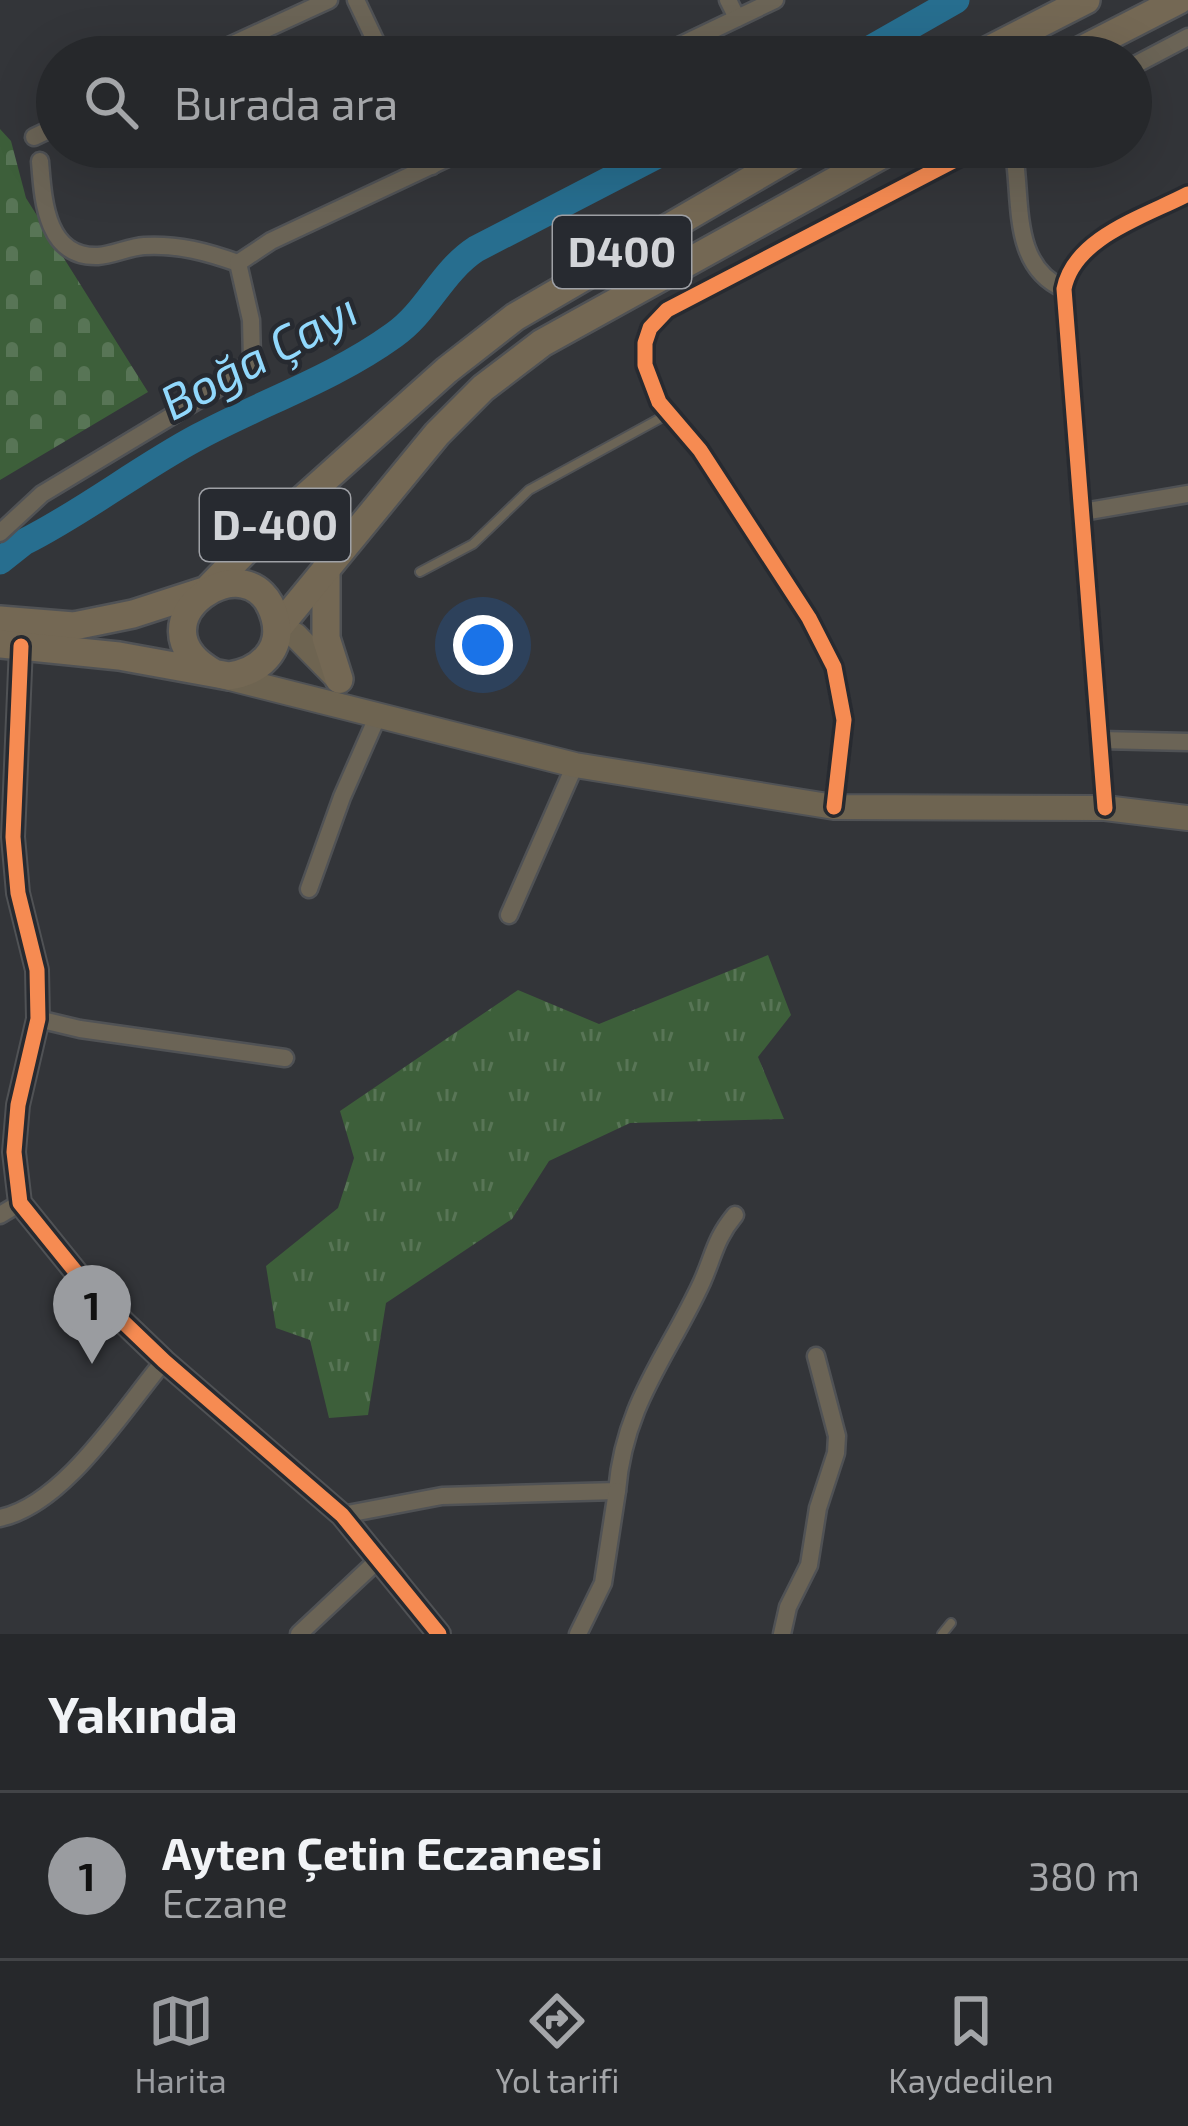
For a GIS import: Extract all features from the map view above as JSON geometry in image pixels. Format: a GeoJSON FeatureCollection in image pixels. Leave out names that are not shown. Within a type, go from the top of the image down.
{"type":"FeatureCollection","features":[{"type":"Feature","properties":{"kind":"highway"},"geometry":{"type":"LineString","coordinates":[[1016,36],[1086,0]]}},
{"type":"Feature","properties":{"kind":"highway"},"geometry":{"type":"LineString","coordinates":[[1109,36],[1179,0]]}},
{"type":"Feature","properties":{"kind":"highway","name":"D400"},"geometry":{"type":"LineString","coordinates":[[447,370],[534,305],[771,168]]}},
{"type":"Feature","properties":{"kind":"highway","name":"D-400"},"geometry":{"type":"LineString","coordinates":[[10,645],[119,656],[229,676],[254,670],[270,655],[277,629],[437,434],[483,388],[542,343],[858,168]]}},
{"type":"Feature","properties":{"kind":"highway","name":"D-400"},"geometry":{"type":"LineString","coordinates":[[0,620],[74,626],[133,614],[207,590],[244,551],[447,370]]}},
{"type":"Feature","properties":{"kind":"highway"},"geometry":{"type":"LineString","coordinates":[[326,569],[326,638],[339,680]]}},
{"type":"Feature","properties":{"kind":"highway"},"geometry":{"type":"LineString","coordinates":[[214,674],[191,656],[184,629],[189,608],[207,590],[229,584],[249,587],[266,600],[277,629]]}},
{"type":"Feature","properties":{"kind":"main road"},"geometry":{"type":"LineString","coordinates":[[277,629],[295,635],[380,713]]}},
{"type":"Feature","properties":{"kind":"main road"},"geometry":{"type":"LineString","coordinates":[[214,674],[575,765],[834,808],[1105,808],[1188,818]]}},
{"type":"Feature","properties":{"kind":"street"},"geometry":{"type":"LineString","coordinates":[[251,36],[329,0]]}},
{"type":"Feature","properties":{"kind":"street"},"geometry":{"type":"LineString","coordinates":[[356,0],[373,36]]}},
{"type":"Feature","properties":{"kind":"street"},"geometry":{"type":"LineString","coordinates":[[728,0],[737,18]]}},
{"type":"Feature","properties":{"kind":"street"},"geometry":{"type":"LineString","coordinates":[[700,36],[775,0]]}},
{"type":"Feature","properties":{"kind":"street"},"geometry":{"type":"LineString","coordinates":[[1152,56],[1188,37]]}},
{"type":"Feature","properties":{"kind":"street"},"geometry":{"type":"LineString","coordinates":[[41,168],[47,218],[70,248],[99,256],[140,246],[171,246],[202,250],[238,263]]}},
{"type":"Feature","properties":{"kind":"street"},"geometry":{"type":"LineString","coordinates":[[238,263],[271,241],[427,168]]}},
{"type":"Feature","properties":{"kind":"street"},"geometry":{"type":"LineString","coordinates":[[834,808],[844,720],[834,667],[809,618],[712,469],[659,402],[645,365],[644,343],[650,328],[667,310],[940,168]]}},
{"type":"Feature","properties":{"kind":"street"},"geometry":{"type":"LineString","coordinates":[[1016,168],[1026,252],[1035,269],[1064,290]]}},
{"type":"Feature","properties":{"kind":"street"},"geometry":{"type":"LineString","coordinates":[[1105,808],[1064,290],[1074,263],[1097,242],[1188,194]]}},
{"type":"Feature","properties":{"kind":"street"},"geometry":{"type":"LineString","coordinates":[[0,533],[42,494],[223,385],[252,360],[251,320],[238,263]]}},
{"type":"Feature","properties":{"kind":"street"},"geometry":{"type":"LineString","coordinates":[[1083,512],[1188,494]]}},
{"type":"Feature","properties":{"kind":"street"},"geometry":{"type":"LineString","coordinates":[[10,645],[6,838],[37,970],[38,1019],[16,1128],[7,1204],[164,1361],[342,1515],[439,1634]]}},
{"type":"Feature","properties":{"kind":"street"},"geometry":{"type":"LineString","coordinates":[[309,889],[342,796],[380,713]]}},
{"type":"Feature","properties":{"kind":"street"},"geometry":{"type":"LineString","coordinates":[[1100,740],[1188,742]]}},
{"type":"Feature","properties":{"kind":"street"},"geometry":{"type":"LineString","coordinates":[[509,915],[575,765]]}},
{"type":"Feature","properties":{"kind":"street"},"geometry":{"type":"LineString","coordinates":[[38,1019],[285,1058]]}},
{"type":"Feature","properties":{"kind":"street"},"geometry":{"type":"LineString","coordinates":[[578,1634],[603,1583],[619,1463],[635,1406],[704,1278],[712,1246],[736,1215]]}},
{"type":"Feature","properties":{"kind":"street"},"geometry":{"type":"LineString","coordinates":[[782,1634],[788,1607],[809,1565],[818,1508],[836,1453],[837,1436],[816,1356]]}},
{"type":"Feature","properties":{"kind":"street"},"geometry":{"type":"LineString","coordinates":[[0,1518],[23,1513],[63,1482],[164,1361]]}},
{"type":"Feature","properties":{"kind":"street"},"geometry":{"type":"LineString","coordinates":[[342,1515],[442,1496],[617,1491]]}},
{"type":"Feature","properties":{"kind":"street"},"geometry":{"type":"LineString","coordinates":[[299,1634],[377,1559]]}},
{"type":"Feature","properties":{"kind":"lane"},"geometry":{"type":"LineString","coordinates":[[421,572],[473,544],[529,490],[669,414]]}},
{"type":"Feature","properties":{"kind":"lane"},"geometry":{"type":"LineString","coordinates":[[942,1634],[951,1622]]}},
{"type":"Feature","properties":{"kind":"green space"},"geometry":{"type":"Polygon","coordinates":[[[0,129],[11,141],[26,198],[148,392],[0,480],[0,129]]]}},
{"type":"Feature","properties":{"kind":"green space"},"geometry":{"type":"Polygon","coordinates":[[[768,955],[791,1015],[758,1057],[784,1119],[630,1123],[549,1161],[512,1219],[386,1303],[368,1415],[329,1418],[310,1340],[276,1328],[266,1266],[338,1208],[354,1158],[340,1111],[518,990],[599,1024],[768,955]]]}},
{"type":"Feature","properties":{"kind":"waterway","name":"Boğa Çayı"},"geometry":{"type":"LineString","coordinates":[[893,36],[956,0]]}},
{"type":"Feature","properties":{"kind":"waterway","name":"Boğa Çayı"},"geometry":{"type":"LineString","coordinates":[[0,561],[176,449],[371,351],[406,325],[476,249],[632,168]]}},
{"type":"Feature","properties":{"kind":"cycle path"},"geometry":{"type":"LineString","coordinates":[[834,807],[844,720],[834,667],[809,618],[700,450],[659,402],[645,365],[645,343],[650,328],[667,310],[940,168]]}},
{"type":"Feature","properties":{"kind":"cycle path"},"geometry":{"type":"LineString","coordinates":[[1105,808],[1064,289],[1070,271],[1097,242],[1188,194]]}},
{"type":"Feature","properties":{"kind":"cycle path"},"geometry":{"type":"LineString","coordinates":[[21,646],[13,837],[18,893],[37,970],[38,1019],[18,1105],[14,1152],[20,1203],[92,1292],[342,1515],[439,1634]]}},
{"type":"Feature","properties":{"kind":"place","name":"Ayten Çetin Eczanesi"},"geometry":{"type":"Point","coordinates":[92,1364]}}]}
